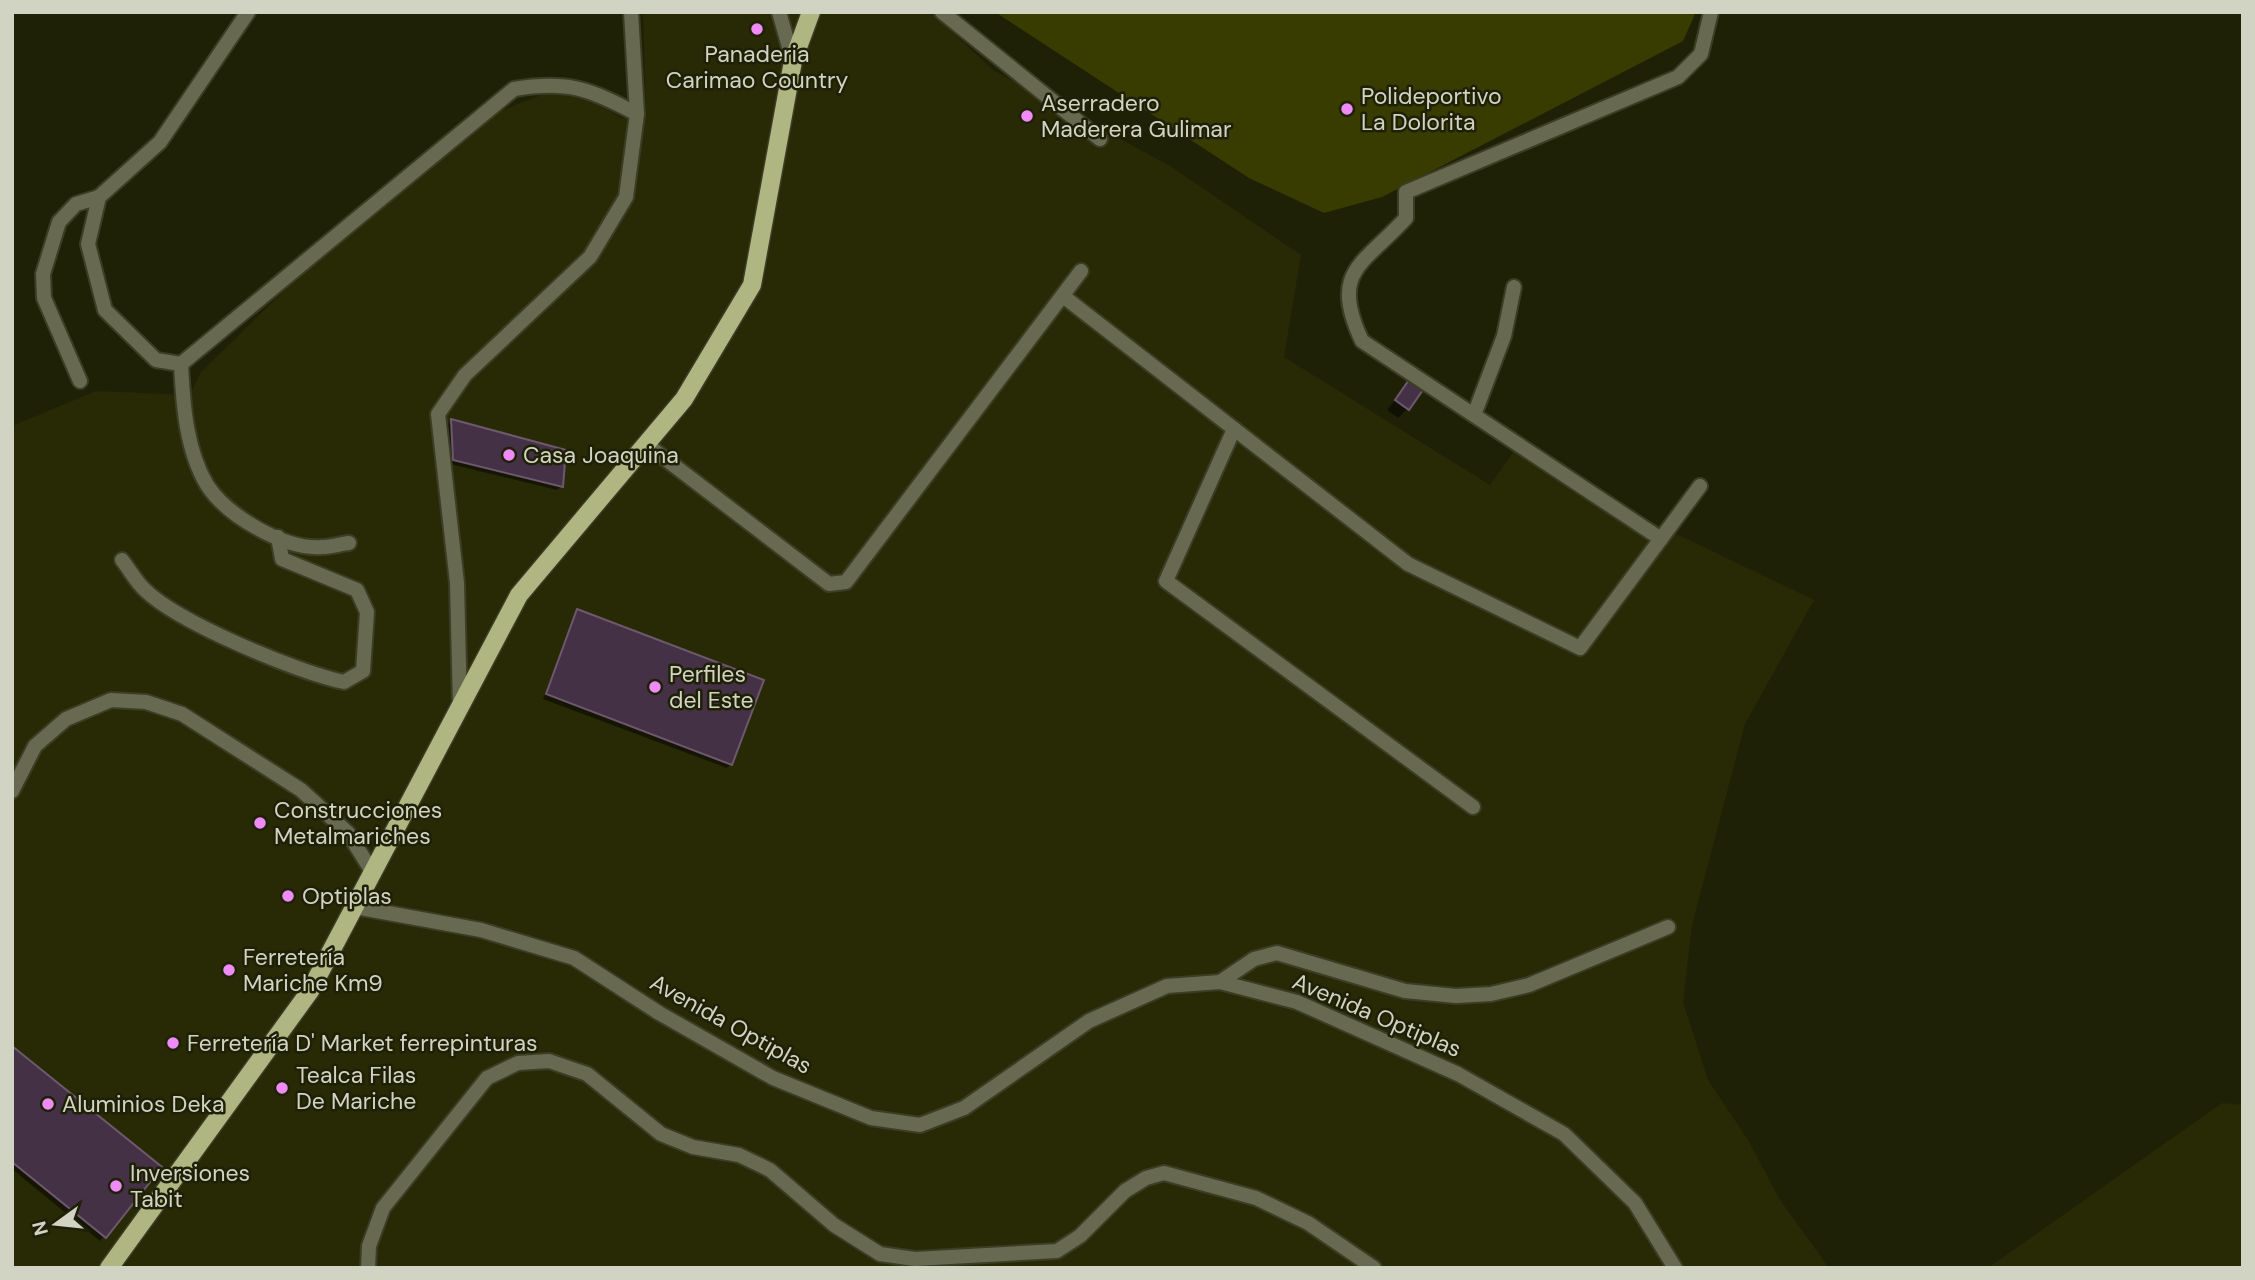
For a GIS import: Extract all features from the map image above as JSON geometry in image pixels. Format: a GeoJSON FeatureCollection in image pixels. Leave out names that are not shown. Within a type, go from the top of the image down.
{"type":"FeatureCollection","features":[{"type":"Feature","properties":{"kind":"main road"},"geometry":{"type":"LineString","coordinates":[[109,1268],[310,991],[519,595],[684,399],[752,285],[793,61],[811,12]]}},
{"type":"Feature","properties":{"kind":"street"},"geometry":{"type":"LineString","coordinates":[[80,382],[44,298],[43,274],[59,222],[76,204],[99,197],[160,142],[248,12]]}},
{"type":"Feature","properties":{"kind":"street"},"geometry":{"type":"LineString","coordinates":[[460,707],[457,583],[438,414],[465,375],[590,257],[626,197],[637,114],[631,12]]}},
{"type":"Feature","properties":{"kind":"street"},"geometry":{"type":"LineString","coordinates":[[779,12],[793,61]]}},
{"type":"Feature","properties":{"kind":"street"},"geometry":{"type":"LineString","coordinates":[[942,12],[1100,139]]}},
{"type":"Feature","properties":{"kind":"street"},"geometry":{"type":"LineString","coordinates":[[1661,539],[1362,341],[1352,320],[1348,291],[1354,268],[1406,218],[1406,192],[1678,77],[1701,54],[1710,12]]}},
{"type":"Feature","properties":{"kind":"street"},"geometry":{"type":"LineString","coordinates":[[99,197],[88,244],[105,310],[156,360],[181,364],[514,89],[546,83],[591,90],[637,114]]}},
{"type":"Feature","properties":{"kind":"street"},"geometry":{"type":"LineString","coordinates":[[646,444],[829,584],[846,582],[1081,271]]}},
{"type":"Feature","properties":{"kind":"street"},"geometry":{"type":"LineString","coordinates":[[1474,415],[1504,336],[1514,287]]}},
{"type":"Feature","properties":{"kind":"street"},"geometry":{"type":"LineString","coordinates":[[1063,296],[1408,564],[1580,648],[1700,486]]}},
{"type":"Feature","properties":{"kind":"street"},"geometry":{"type":"LineString","coordinates":[[181,364],[183,409],[208,485],[247,525],[319,548],[349,543]]}},
{"type":"Feature","properties":{"kind":"street"},"geometry":{"type":"LineString","coordinates":[[1234,429],[1166,581],[1473,807]]}},
{"type":"Feature","properties":{"kind":"street"},"geometry":{"type":"LineString","coordinates":[[122,560],[145,590],[182,617],[313,676],[344,682],[363,671],[367,612],[357,590],[282,559],[278,537]]}},
{"type":"Feature","properties":{"kind":"street"},"geometry":{"type":"LineString","coordinates":[[12,790],[35,746],[66,719],[111,700],[146,702],[183,714],[301,790],[348,833],[373,873]]}},
{"type":"Feature","properties":{"kind":"street","name":"Avenida Optiplas"},"geometry":{"type":"LineString","coordinates":[[355,907],[481,930],[574,958],[659,1013],[772,1078],[871,1118],[920,1125],[964,1108],[1088,1021],[1167,986],[1220,982],[1297,1002],[1458,1074],[1564,1134],[1635,1203],[1675,1268]]}},
{"type":"Feature","properties":{"kind":"street"},"geometry":{"type":"LineString","coordinates":[[1220,982],[1254,959],[1277,953],[1405,991],[1456,996],[1491,994],[1529,985],[1668,927]]}},
{"type":"Feature","properties":{"kind":"street"},"geometry":{"type":"LineString","coordinates":[[368,1268],[369,1245],[383,1208],[487,1077],[518,1063],[549,1061],[587,1074],[661,1134],[693,1147],[739,1155],[770,1170],[834,1225],[880,1254],[915,1259],[1057,1251],[1080,1236],[1125,1191],[1146,1178],[1164,1173],[1256,1198],[1308,1223],[1374,1268]]}},
{"type":"Feature","properties":{"kind":"shaded area"},"geometry":{"type":"Polygon","coordinates":[[[643,12],[931,12],[993,70],[1170,166],[1301,255],[1284,357],[1490,485],[1517,447],[1639,516],[1814,600],[1745,724],[1692,925],[1683,1002],[1708,1080],[1748,1140],[1780,1200],[1829,1268],[12,1268],[12,426],[96,391],[190,395],[201,372],[294,281],[498,112],[549,92],[584,99],[605,107],[621,118],[646,115],[643,12]]]}},
{"type":"Feature","properties":{"kind":"shaded area","name":"Polideportivo La Dolorita"},"geometry":{"type":"Polygon","coordinates":[[[995,12],[1696,12],[1683,41],[1382,197],[1324,213],[1249,178],[995,12]]]}},
{"type":"Feature","properties":{"kind":"shaded area"},"geometry":{"type":"Polygon","coordinates":[[[2222,1103],[2243,1105],[2243,1268],[1988,1268],[2222,1103]]]}},
{"type":"Feature","properties":{"kind":"building"},"geometry":{"type":"Polygon","coordinates":[[[1411,377],[1425,387],[1409,410],[1395,400],[1411,377]]]}},
{"type":"Feature","properties":{"kind":"building","name":"Casa Joaquina"},"geometry":{"type":"Polygon","coordinates":[[[451,419],[566,450],[563,487],[453,460],[451,419]]]}},
{"type":"Feature","properties":{"kind":"building","name":"Perfiles del Este"},"geometry":{"type":"Polygon","coordinates":[[[577,609],[764,680],[732,765],[546,694],[577,609]]]}},
{"type":"Feature","properties":{"kind":"building","name":"Aluminios Deka"},"geometry":{"type":"Polygon","coordinates":[[[12,1046],[162,1167],[106,1238],[12,1162],[12,1046]]]}},
{"type":"Feature","properties":{"kind":"place","name":"Panaderia Carimao Country"},"geometry":{"type":"Point","coordinates":[757,29]}},
{"type":"Feature","properties":{"kind":"place","name":"Polideportivo La Dolorita"},"geometry":{"type":"Point","coordinates":[1347,109]}},
{"type":"Feature","properties":{"kind":"place","name":"Aserradero Maderera Gulimar"},"geometry":{"type":"Point","coordinates":[1027,116]}},
{"type":"Feature","properties":{"kind":"place","name":"Casa Joaquina"},"geometry":{"type":"Point","coordinates":[509,455]}},
{"type":"Feature","properties":{"kind":"place","name":"Perfiles del Este"},"geometry":{"type":"Point","coordinates":[655,687]}},
{"type":"Feature","properties":{"kind":"place","name":"Construcciones Metalmariches"},"geometry":{"type":"Point","coordinates":[260,823]}},
{"type":"Feature","properties":{"kind":"place","name":"Optiplas"},"geometry":{"type":"Point","coordinates":[288,896]}},
{"type":"Feature","properties":{"kind":"place","name":"Ferretería Mariche Km9"},"geometry":{"type":"Point","coordinates":[229,970]}},
{"type":"Feature","properties":{"kind":"place","name":"Ferretería D' Market ferrepinturas"},"geometry":{"type":"Point","coordinates":[173,1043]}},
{"type":"Feature","properties":{"kind":"place","name":"Tealca Filas De Mariche"},"geometry":{"type":"Point","coordinates":[282,1088]}},
{"type":"Feature","properties":{"kind":"place","name":"Aluminios Deka"},"geometry":{"type":"Point","coordinates":[48,1104]}},
{"type":"Feature","properties":{"kind":"place","name":"Inversiones Tabit"},"geometry":{"type":"Point","coordinates":[116,1186]}}]}
